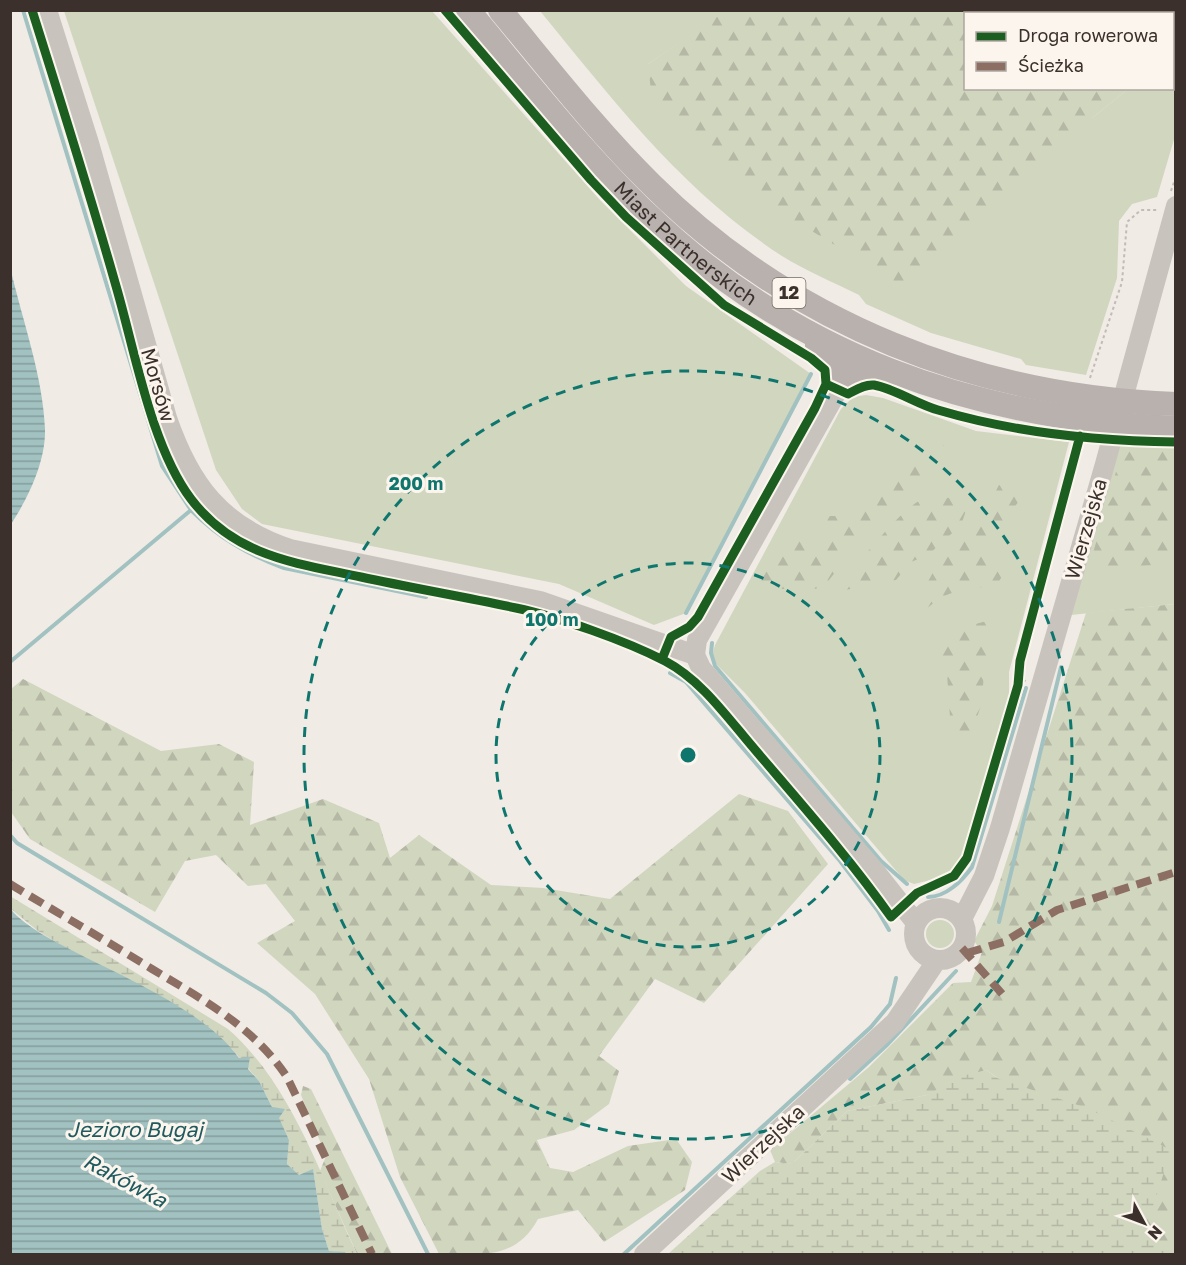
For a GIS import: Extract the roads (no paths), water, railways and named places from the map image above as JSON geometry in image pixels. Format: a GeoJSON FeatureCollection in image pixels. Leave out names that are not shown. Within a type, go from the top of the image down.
{"type":"FeatureCollection","features":[{"type":"Feature","properties":{"kind":"main road","name":"Miast Partnerskich"},"geometry":{"type":"LineString","coordinates":[[468,10],[585,148],[648,216],[725,279],[799,326],[846,352],[903,376],[982,402],[1044,415],[1101,423],[1176,428]]}},
{"type":"Feature","properties":{"kind":"main road","name":"Miast Partnerskich"},"geometry":{"type":"LineString","coordinates":[[500,10],[575,101],[651,185],[721,246],[812,306],[903,350],[995,380],[1076,396],[1176,404]]}},
{"type":"Feature","properties":{"kind":"main road"},"geometry":{"type":"LineString","coordinates":[[799,326],[838,363],[843,381],[863,373],[903,376]]}},
{"type":"Feature","properties":{"kind":"street","name":"Morsów"},"geometry":{"type":"LineString","coordinates":[[47,10],[93,155],[171,429],[179,452],[199,488],[210,500],[256,536],[290,549],[540,601],[695,655]]}},
{"type":"Feature","properties":{"kind":"street","name":"Wierzejska"},"geometry":{"type":"LineString","coordinates":[[939,915],[972,902],[992,851],[1105,464],[1171,209]]}},
{"type":"Feature","properties":{"kind":"street"},"geometry":{"type":"LineString","coordinates":[[843,381],[697,640],[695,655],[706,674],[875,871],[939,915],[966,934],[962,948],[951,958],[928,956],[914,938],[939,915]]}},
{"type":"Feature","properties":{"kind":"street","name":"Wierzejska"},"geometry":{"type":"LineString","coordinates":[[644,1254],[904,1012],[928,956]]}},
{"type":"Feature","properties":{"kind":"water"},"geometry":{"type":"Polygon","coordinates":[[[11,271],[41,390],[45,441],[35,479],[11,524],[11,271]]]}},
{"type":"Feature","properties":{"kind":"water","name":"Jezioro Bugaj"},"geometry":{"type":"Polygon","coordinates":[[[10,909],[32,928],[49,938],[164,997],[186,1011],[207,1026],[239,1058],[250,1057],[248,1069],[259,1081],[272,1107],[285,1109],[279,1118],[289,1140],[287,1164],[299,1175],[313,1169],[322,1229],[329,1251],[346,1252],[344,1254],[11,1254],[10,909]]]}},
{"type":"Feature","properties":{"kind":"waterway"},"geometry":{"type":"LineString","coordinates":[[10,662],[191,510],[162,466],[23,10]]}},
{"type":"Feature","properties":{"kind":"waterway"},"geometry":{"type":"LineString","coordinates":[[686,613],[811,374]]}},
{"type":"Feature","properties":{"kind":"waterway"},"geometry":{"type":"LineString","coordinates":[[191,510],[234,545],[284,568],[426,597]]}},
{"type":"Feature","properties":{"kind":"waterway"},"geometry":{"type":"LineString","coordinates":[[712,643],[711,653],[715,666],[881,861],[907,884]]}},
{"type":"Feature","properties":{"kind":"waterway"},"geometry":{"type":"LineString","coordinates":[[999,922],[1061,667]]}},
{"type":"Feature","properties":{"kind":"waterway"},"geometry":{"type":"LineString","coordinates":[[670,673],[686,682],[840,861],[878,911],[889,930]]}},
{"type":"Feature","properties":{"kind":"waterway"},"geometry":{"type":"LineString","coordinates":[[928,897],[941,894],[953,887],[972,867],[1026,688]]}},
{"type":"Feature","properties":{"kind":"waterway"},"geometry":{"type":"LineString","coordinates":[[10,835],[17,843],[266,993],[292,1013],[327,1054],[428,1254]]}},
{"type":"Feature","properties":{"kind":"waterway"},"geometry":{"type":"LineString","coordinates":[[850,1079],[888,1044],[956,971]]}},
{"type":"Feature","properties":{"kind":"waterway"},"geometry":{"type":"LineString","coordinates":[[624,1254],[871,1027],[890,1004],[896,978]]}},
{"type":"Feature","properties":{"kind":"water label","name":"Rakówka"},"geometry":{"type":"Point","coordinates":[125,1181]}}]}
